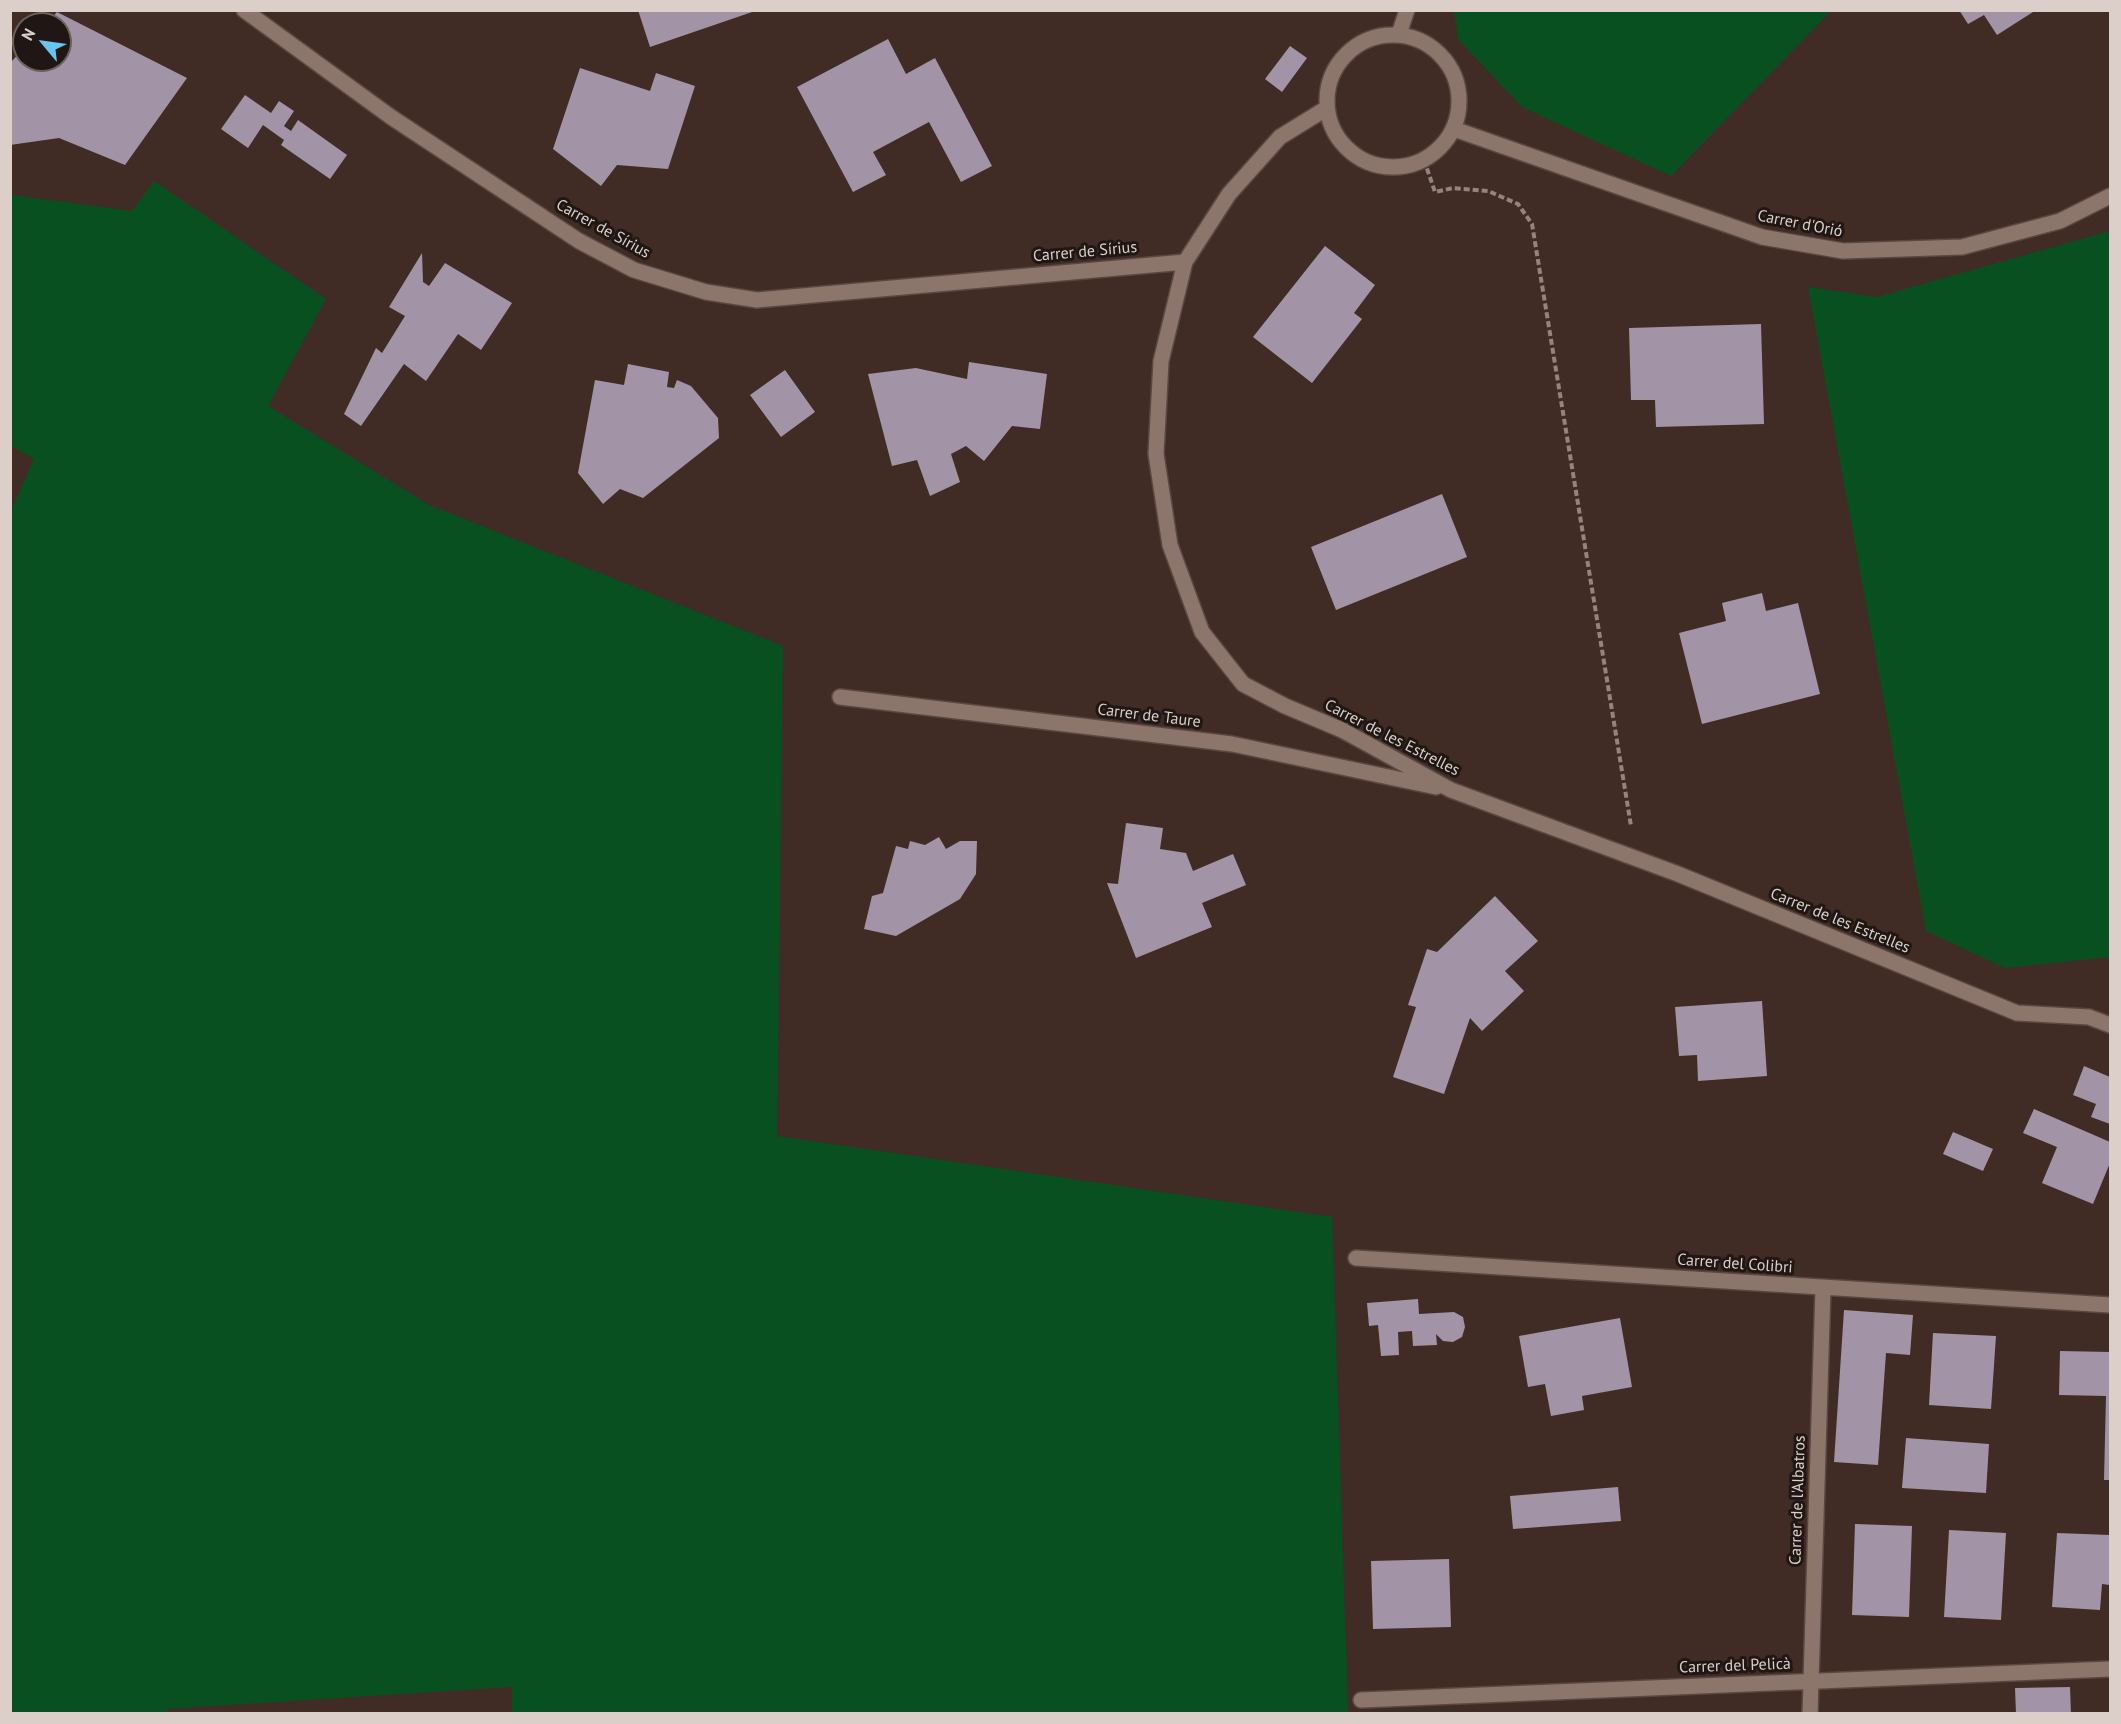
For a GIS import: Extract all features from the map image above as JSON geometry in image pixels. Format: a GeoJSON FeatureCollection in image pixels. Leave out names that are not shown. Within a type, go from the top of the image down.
{"type":"FeatureCollection","features":[{"type":"Feature","properties":{"kind":"street","name":"Carrer de Sírius"},"geometry":{"type":"LineString","coordinates":[[244,10],[391,117],[579,241],[634,270],[706,292],[757,300],[1185,262]]}},
{"type":"Feature","properties":{"kind":"street"},"geometry":{"type":"LineString","coordinates":[[1400,34],[1407,10]]}},
{"type":"Feature","properties":{"kind":"street"},"geometry":{"type":"LineString","coordinates":[[1400,34],[1420,39],[1438,51],[1452,67],[1458,87],[1460,108],[1454,129],[1442,147],[1424,160],[1404,167],[1382,167],[1362,160],[1345,147],[1332,129],[1327,108],[1328,88],[1334,70],[1346,53],[1362,42],[1380,35],[1400,34]]}},
{"type":"Feature","properties":{"kind":"street","name":"Carrer de les Estrelles"},"geometry":{"type":"LineString","coordinates":[[1327,108],[1280,137],[1229,194],[1185,262],[1161,361],[1156,454],[1170,545],[1202,633],[1243,684],[1285,706],[1342,730],[1451,790],[1678,874],[2018,1013],[2089,1017],[2110,1025]]}},
{"type":"Feature","properties":{"kind":"street","name":"Carrer d'Orió"},"geometry":{"type":"LineString","coordinates":[[1454,129],[1762,237],[1843,251],[1962,247],[2060,221],[2110,196]]}},
{"type":"Feature","properties":{"kind":"street","name":"Carrer de Taure"},"geometry":{"type":"LineString","coordinates":[[840,697],[1232,744],[1451,790]]}},
{"type":"Feature","properties":{"kind":"street","name":"Carrer del Colibri"},"geometry":{"type":"LineString","coordinates":[[1356,1258],[2110,1305]]}},
{"type":"Feature","properties":{"kind":"street","name":"Carrer de l'Albatros"},"geometry":{"type":"LineString","coordinates":[[1810,1713],[1823,1288]]}},
{"type":"Feature","properties":{"kind":"street","name":"Carrer del Pelicà"},"geometry":{"type":"LineString","coordinates":[[1361,1700],[2110,1669]]}},
{"type":"Feature","properties":{"kind":"path"},"geometry":{"type":"LineString","coordinates":[[1424,160],[1435,192],[1453,188],[1488,191],[1518,204],[1532,224],[1637,859]]}},
{"type":"Feature","properties":{"kind":"green space"},"geometry":{"type":"Polygon","coordinates":[[[1454,10],[1831,11],[1671,176],[1522,107],[1458,39],[1454,10]]]}},
{"type":"Feature","properties":{"kind":"green space"},"geometry":{"type":"Polygon","coordinates":[[[154,181],[326,299],[268,406],[429,505],[783,646],[777,1136],[1332,1217],[1348,1713],[512,1714],[512,1687],[167,1709],[167,1713],[11,1713],[10,513],[34,459],[11,446],[11,195],[132,211],[154,181]]]}},
{"type":"Feature","properties":{"kind":"green space"},"geometry":{"type":"Polygon","coordinates":[[[2110,231],[2110,957],[2005,968],[1926,931],[1808,287],[1877,297],[2110,231]]]}},
{"type":"Feature","properties":{"kind":"building"},"geometry":{"type":"Polygon","coordinates":[[[638,10],[755,10],[755,11],[650,47],[638,10]]]}},
{"type":"Feature","properties":{"kind":"building"},"geometry":{"type":"Polygon","coordinates":[[[1959,10],[2031,10],[2033,12],[1997,35],[1984,15],[1968,24],[1959,10]]]}},
{"type":"Feature","properties":{"kind":"building"},"geometry":{"type":"Polygon","coordinates":[[[72,20],[187,78],[125,165],[59,138],[10,145],[10,63],[12,61],[12,72],[72,72],[72,20]]]}},
{"type":"Feature","properties":{"kind":"building"},"geometry":{"type":"Polygon","coordinates":[[[888,39],[906,74],[935,58],[992,166],[961,182],[929,122],[873,152],[886,175],[853,192],[797,87],[888,39]]]}},
{"type":"Feature","properties":{"kind":"building"},"geometry":{"type":"Polygon","coordinates":[[[1290,46],[1307,58],[1282,92],[1265,79],[1290,46]]]}},
{"type":"Feature","properties":{"kind":"building"},"geometry":{"type":"Polygon","coordinates":[[[580,68],[650,91],[656,73],[695,86],[668,169],[617,165],[601,186],[553,149],[580,68]]]}},
{"type":"Feature","properties":{"kind":"building"},"geometry":{"type":"Polygon","coordinates":[[[245,95],[271,113],[279,101],[294,111],[284,126],[291,131],[298,120],[347,155],[330,179],[281,145],[284,140],[263,125],[248,148],[221,129],[245,95]]]}},
{"type":"Feature","properties":{"kind":"building"},"geometry":{"type":"Polygon","coordinates":[[[1325,246],[1375,285],[1354,313],[1362,319],[1312,383],[1253,337],[1325,246]]]}},
{"type":"Feature","properties":{"kind":"building"},"geometry":{"type":"Polygon","coordinates":[[[422,253],[423,282],[429,286],[445,263],[512,303],[481,350],[458,334],[426,381],[404,364],[361,426],[344,414],[376,348],[382,353],[405,316],[389,307],[422,253]]]}},
{"type":"Feature","properties":{"kind":"building"},"geometry":{"type":"Polygon","coordinates":[[[1761,324],[1764,424],[1656,427],[1655,400],[1631,400],[1629,328],[1761,324]]]}},
{"type":"Feature","properties":{"kind":"building"},"geometry":{"type":"Polygon","coordinates":[[[969,362],[1047,374],[1040,429],[1012,426],[984,461],[966,446],[951,454],[960,482],[930,496],[917,460],[892,466],[868,374],[916,368],[967,379],[969,362]]]}},
{"type":"Feature","properties":{"kind":"building"},"geometry":{"type":"Polygon","coordinates":[[[628,364],[669,372],[667,387],[674,388],[677,380],[691,386],[718,418],[719,438],[643,498],[620,489],[603,504],[578,473],[595,380],[624,385],[628,364]]]}},
{"type":"Feature","properties":{"kind":"building"},"geometry":{"type":"Polygon","coordinates":[[[785,370],[815,412],[781,437],[750,395],[785,370]]]}},
{"type":"Feature","properties":{"kind":"building"},"geometry":{"type":"Polygon","coordinates":[[[1442,494],[1467,557],[1336,610],[1311,547],[1442,494]]]}},
{"type":"Feature","properties":{"kind":"building"},"geometry":{"type":"Polygon","coordinates":[[[1762,593],[1766,611],[1798,603],[1820,694],[1702,724],[1679,633],[1726,621],[1722,603],[1762,593]]]}},
{"type":"Feature","properties":{"kind":"building"},"geometry":{"type":"Polygon","coordinates":[[[1126,823],[1163,828],[1160,849],[1186,853],[1193,871],[1233,854],[1246,885],[1202,903],[1212,927],[1136,958],[1107,883],[1118,884],[1126,823]]]}},
{"type":"Feature","properties":{"kind":"building"},"geometry":{"type":"Polygon","coordinates":[[[939,837],[946,849],[960,841],[977,841],[976,874],[960,899],[896,936],[864,929],[872,896],[883,893],[896,846],[908,849],[910,841],[925,845],[939,837]]]}},
{"type":"Feature","properties":{"kind":"building"},"geometry":{"type":"Polygon","coordinates":[[[1495,896],[1538,941],[1505,971],[1524,991],[1482,1031],[1470,1018],[1444,1094],[1393,1077],[1416,1007],[1408,1005],[1427,949],[1437,952],[1495,896]]]}},
{"type":"Feature","properties":{"kind":"building"},"geometry":{"type":"Polygon","coordinates":[[[1762,1001],[1767,1076],[1698,1081],[1697,1055],[1679,1056],[1675,1007],[1762,1001]]]}},
{"type":"Feature","properties":{"kind":"building"},"geometry":{"type":"Polygon","coordinates":[[[2084,1066],[2110,1077],[2110,1124],[2091,1117],[2096,1104],[2073,1095],[2084,1066]]]}},
{"type":"Feature","properties":{"kind":"building"},"geometry":{"type":"Polygon","coordinates":[[[2034,1109],[2110,1142],[2110,1163],[2093,1204],[2042,1183],[2057,1147],[2023,1133],[2034,1109]]]}},
{"type":"Feature","properties":{"kind":"building"},"geometry":{"type":"Polygon","coordinates":[[[1953,1132],[1993,1149],[1983,1171],[1943,1154],[1953,1132]]]}},
{"type":"Feature","properties":{"kind":"building"},"geometry":{"type":"Polygon","coordinates":[[[1418,1299],[1419,1314],[1454,1312],[1463,1317],[1465,1327],[1462,1337],[1453,1342],[1443,1341],[1436,1334],[1437,1345],[1413,1346],[1412,1331],[1398,1332],[1399,1355],[1381,1356],[1378,1325],[1369,1326],[1367,1303],[1418,1299]]]}},
{"type":"Feature","properties":{"kind":"building"},"geometry":{"type":"Polygon","coordinates":[[[1844,1310],[1913,1315],[1910,1355],[1886,1353],[1878,1465],[1834,1462],[1844,1310]]]}},
{"type":"Feature","properties":{"kind":"building"},"geometry":{"type":"Polygon","coordinates":[[[1620,1318],[1632,1387],[1582,1396],[1584,1410],[1551,1416],[1545,1384],[1528,1387],[1519,1336],[1620,1318]]]}},
{"type":"Feature","properties":{"kind":"building"},"geometry":{"type":"Polygon","coordinates":[[[1933,1333],[1996,1336],[1991,1409],[1929,1405],[1933,1333]]]}},
{"type":"Feature","properties":{"kind":"building"},"geometry":{"type":"Polygon","coordinates":[[[2060,1351],[2110,1352],[2110,1480],[2104,1480],[2106,1396],[2059,1395],[2060,1351]]]}},
{"type":"Feature","properties":{"kind":"building"},"geometry":{"type":"Polygon","coordinates":[[[1906,1438],[1989,1444],[1986,1493],[1902,1488],[1906,1438]]]}},
{"type":"Feature","properties":{"kind":"building"},"geometry":{"type":"Polygon","coordinates":[[[1618,1487],[1621,1521],[1513,1529],[1510,1496],[1618,1487]]]}},
{"type":"Feature","properties":{"kind":"building"},"geometry":{"type":"Polygon","coordinates":[[[1855,1524],[1912,1526],[1909,1617],[1852,1615],[1855,1524]]]}},
{"type":"Feature","properties":{"kind":"building"},"geometry":{"type":"Polygon","coordinates":[[[1949,1530],[2006,1533],[2001,1620],[1944,1617],[1949,1530]]]}},
{"type":"Feature","properties":{"kind":"building"},"geometry":{"type":"Polygon","coordinates":[[[2057,1533],[2110,1535],[2110,1585],[2102,1584],[2100,1610],[2052,1607],[2057,1533]]]}},
{"type":"Feature","properties":{"kind":"building"},"geometry":{"type":"Polygon","coordinates":[[[1449,1559],[1451,1627],[1373,1629],[1371,1561],[1449,1559]]]}},
{"type":"Feature","properties":{"kind":"building"},"geometry":{"type":"Polygon","coordinates":[[[2070,1687],[2071,1714],[2016,1714],[2015,1688],[2070,1687]]]}}]}
